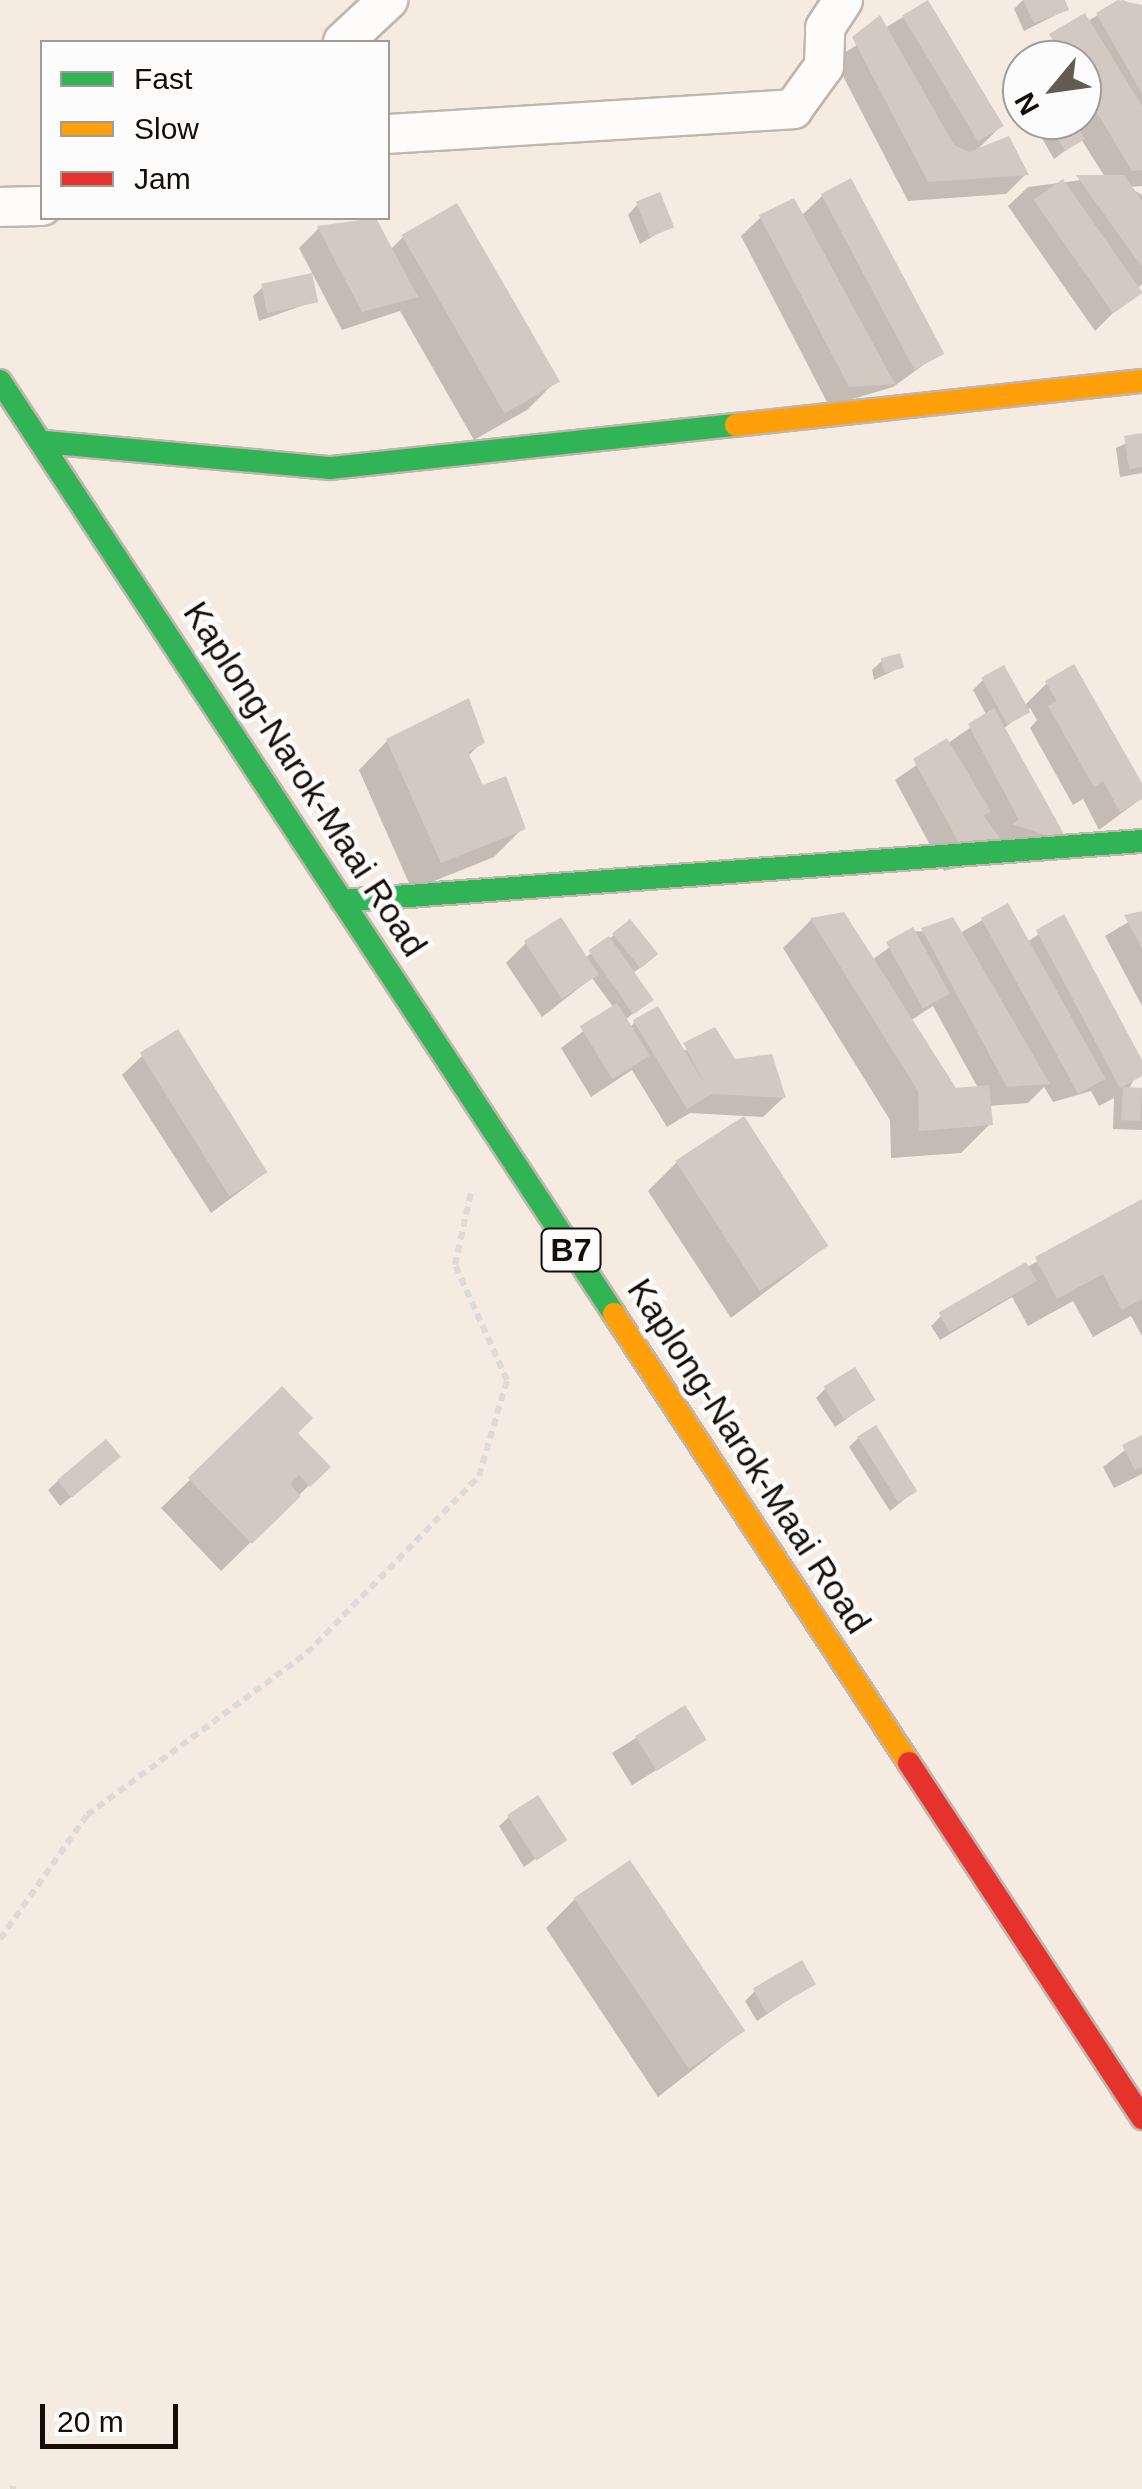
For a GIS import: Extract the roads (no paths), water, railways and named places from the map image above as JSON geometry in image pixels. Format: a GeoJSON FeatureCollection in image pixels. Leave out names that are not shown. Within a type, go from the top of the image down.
{"type":"FeatureCollection","features":[{"type":"Feature","properties":{"kind":"main road","name":"Kaplong-Narok-Maai Road"},"geometry":{"type":"LineString","coordinates":[[0,381],[44,442],[1142,2118]]}},
{"type":"Feature","properties":{"kind":"main road"},"geometry":{"type":"LineString","coordinates":[[44,442],[331,468],[1142,381]]}},
{"type":"Feature","properties":{"kind":"main road"},"geometry":{"type":"LineString","coordinates":[[342,900],[1142,842]]}},
{"type":"Feature","properties":{"kind":"street"},"geometry":{"type":"LineString","coordinates":[[345,40],[388,0]]}},
{"type":"Feature","properties":{"kind":"street"},"geometry":{"type":"LineString","coordinates":[[390,134],[793,109],[824,66],[825,28],[842,0]]}},
{"type":"Feature","properties":{"kind":"street"},"geometry":{"type":"LineString","coordinates":[[0,206],[40,206]]}}]}
